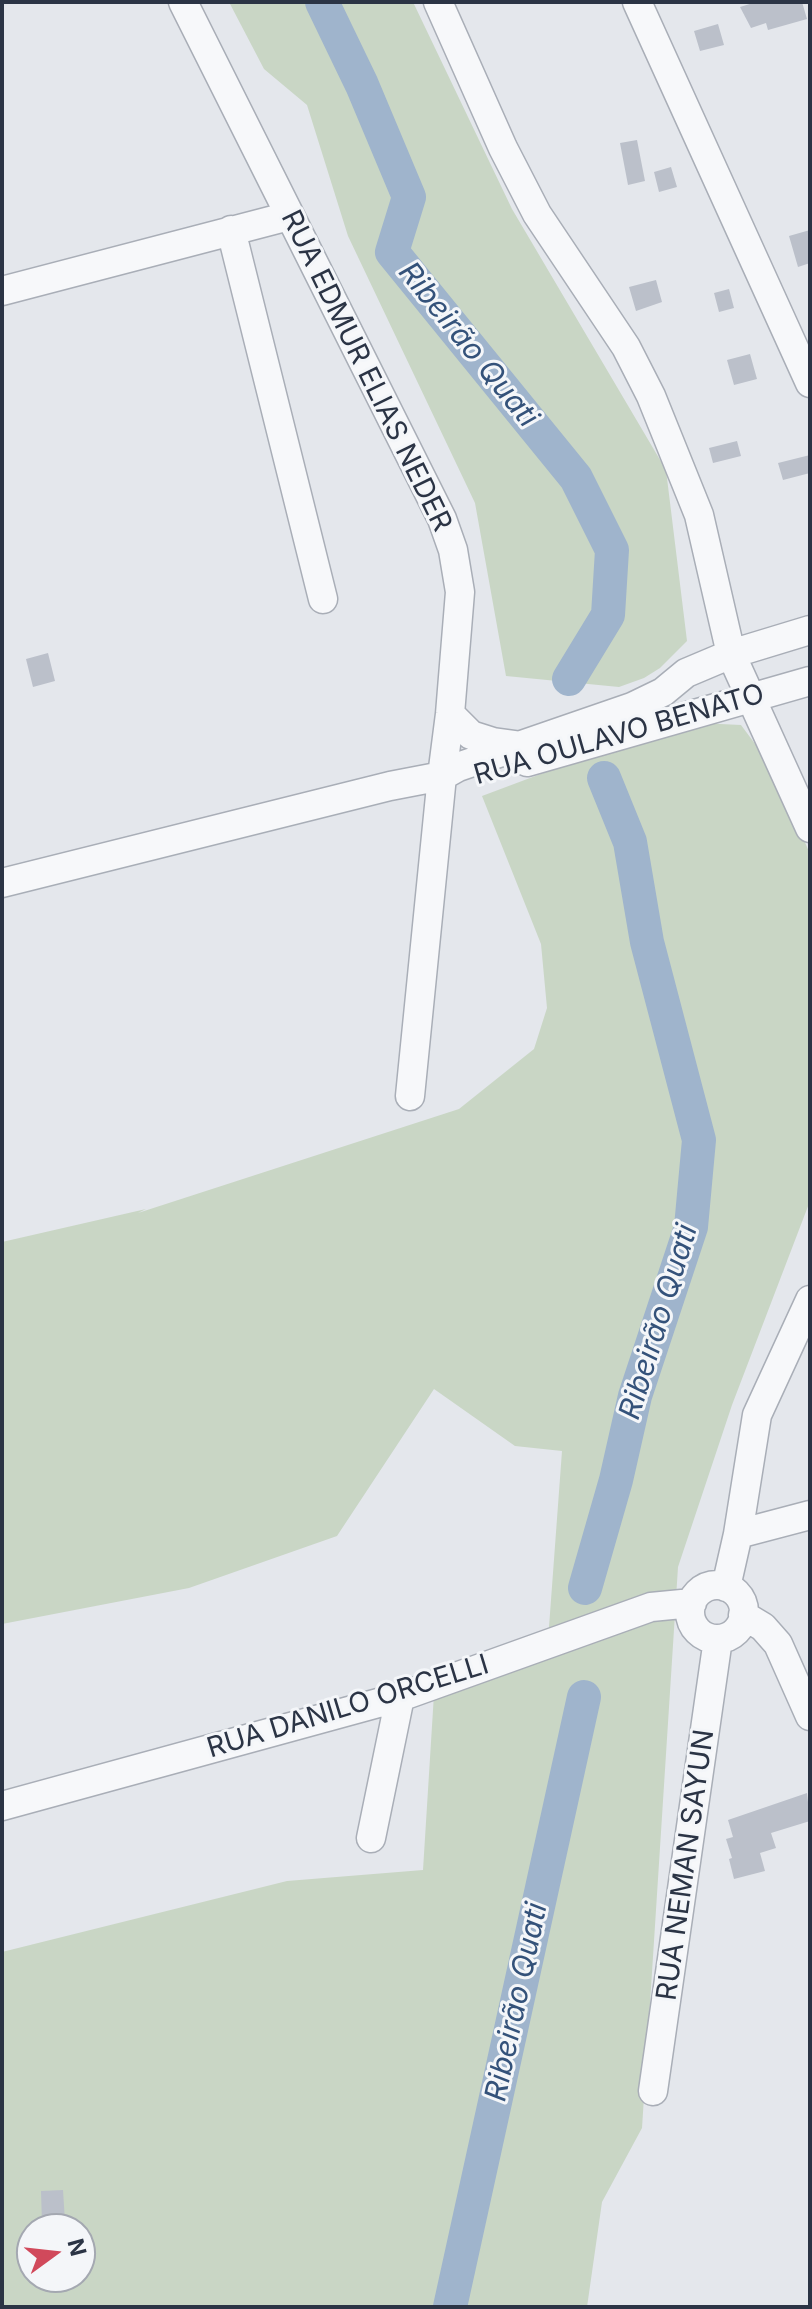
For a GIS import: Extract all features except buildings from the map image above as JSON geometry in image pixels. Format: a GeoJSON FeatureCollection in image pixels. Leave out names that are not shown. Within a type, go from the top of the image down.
{"type":"FeatureCollection","features":[{"type":"Feature","properties":{"kind":"street","name":"RUA EDMUR ELIAS NEDER"},"geometry":{"type":"LineString","coordinates":[[183,2],[442,519],[453,550],[460,592],[410,1096]]}},
{"type":"Feature","properties":{"kind":"street"},"geometry":{"type":"LineString","coordinates":[[438,2],[503,148],[537,214],[626,347],[651,396],[699,515],[731,654],[810,828]]}},
{"type":"Feature","properties":{"kind":"street"},"geometry":{"type":"LineString","coordinates":[[637,2],[810,383]]}},
{"type":"Feature","properties":{"kind":"street"},"geometry":{"type":"LineString","coordinates":[[2,291],[289,216]]}},
{"type":"Feature","properties":{"kind":"street"},"geometry":{"type":"LineString","coordinates":[[231,230],[323,599]]}},
{"type":"Feature","properties":{"kind":"street","name":"RUA OULAVO BENATO"},"geometry":{"type":"LineString","coordinates":[[442,776],[458,767],[632,707],[663,692],[686,673],[731,654],[810,630]]}},
{"type":"Feature","properties":{"kind":"street","name":"RUA OULAVO BENATO"},"geometry":{"type":"LineString","coordinates":[[442,776],[460,781],[810,681]]}},
{"type":"Feature","properties":{"kind":"street"},"geometry":{"type":"LineString","coordinates":[[450,714],[471,735],[493,742],[520,745]]}},
{"type":"Feature","properties":{"kind":"street"},"geometry":{"type":"LineString","coordinates":[[2,883],[390,786],[442,776]]}},
{"type":"Feature","properties":{"kind":"street"},"geometry":{"type":"LineString","coordinates":[[726,1587],[738,1534],[757,1415],[810,1300]]}},
{"type":"Feature","properties":{"kind":"street"},"geometry":{"type":"LineString","coordinates":[[738,1534],[810,1515]]}},
{"type":"Feature","properties":{"kind":"street"},"geometry":{"type":"LineString","coordinates":[[710,1586],[726,1587],[739,1596],[742,1603],[740,1627],[718,1639],[702,1634],[692,1621],[692,1603],[702,1590],[710,1586]]}},
{"type":"Feature","properties":{"kind":"street","name":"RUA DANILO ORCELLI"},"geometry":{"type":"LineString","coordinates":[[2,1806],[400,1697],[651,1607],[692,1603]]}},
{"type":"Feature","properties":{"kind":"street"},"geometry":{"type":"LineString","coordinates":[[743,1615],[763,1627],[778,1644],[810,1716]]}},
{"type":"Feature","properties":{"kind":"street","name":"RUA NEMAN SAYUN"},"geometry":{"type":"LineString","coordinates":[[653,2091],[718,1639]]}},
{"type":"Feature","properties":{"kind":"street"},"geometry":{"type":"LineString","coordinates":[[371,1838],[400,1697]]}},
{"type":"Feature","properties":{"kind":"green space"},"geometry":{"type":"Polygon","coordinates":[[[229,2],[413,2],[512,209],[666,470],[687,641],[660,668],[619,687],[506,676],[475,503],[348,236],[307,105],[264,69],[229,2]]]}},
{"type":"Feature","properties":{"kind":"green space"},"geometry":{"type":"Polygon","coordinates":[[[699,723],[741,725],[773,768],[810,854],[810,1201],[732,1405],[678,1567],[642,2128],[602,2202],[587,2307],[2,2307],[2,1952],[287,1881],[423,1870],[435,1678],[547,1654],[562,1451],[515,1446],[434,1389],[337,1536],[189,1588],[2,1624],[2,1242],[146,1209],[138,1213],[459,1109],[534,1049],[547,1008],[541,944],[482,796],[570,763],[610,754],[699,723]]]}},
{"type":"Feature","properties":{"kind":"waterway","name":"Ribeirão Quati"},"geometry":{"type":"LineString","coordinates":[[322,2],[362,85],[409,197],[392,252],[576,478],[612,550],[608,615],[569,679]]}},
{"type":"Feature","properties":{"kind":"waterway","name":"Ribeirão Quati"},"geometry":{"type":"LineString","coordinates":[[585,1588],[616,1480],[635,1396],[691,1227],[699,1140],[647,942],[630,842],[604,778]]}},
{"type":"Feature","properties":{"kind":"waterway","name":"Ribeirão Quati"},"geometry":{"type":"LineString","coordinates":[[450,2307],[584,1697]]}}]}
